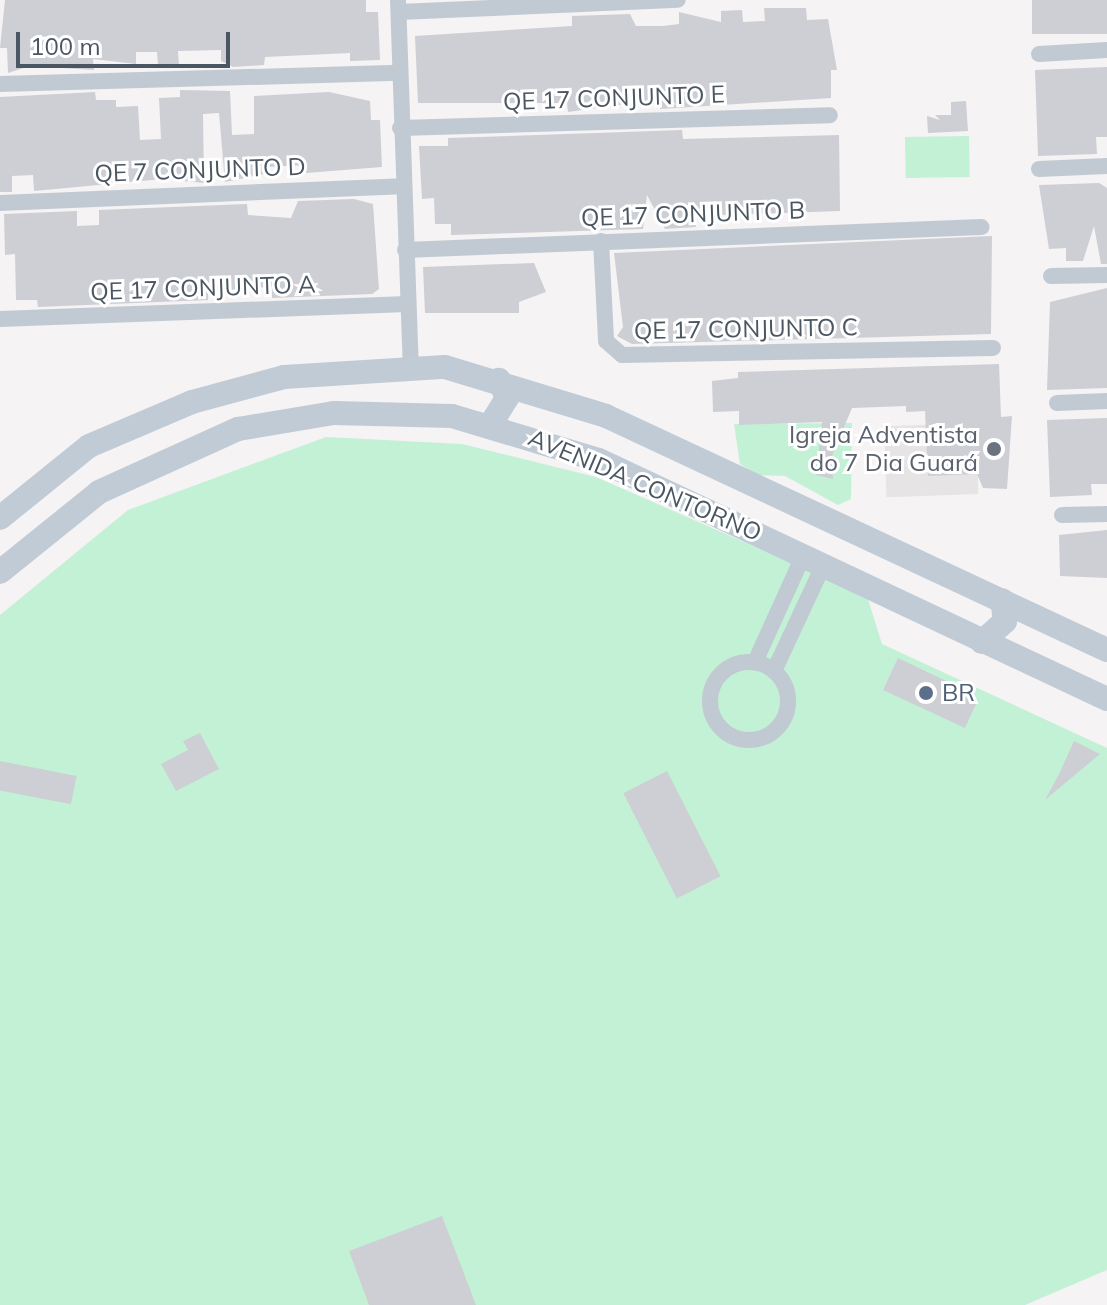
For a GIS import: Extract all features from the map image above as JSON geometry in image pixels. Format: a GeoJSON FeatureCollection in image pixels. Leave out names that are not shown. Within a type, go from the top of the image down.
{"type":"FeatureCollection","features":[{"type":"Feature","properties":{"kind":"main road","name":"AVENIDA CONTORNO"},"geometry":{"type":"LineString","coordinates":[[0,518],[67,461],[155,416],[240,387],[333,371],[411,365],[499,380],[606,416],[1107,650]]}},
{"type":"Feature","properties":{"kind":"main road"},"geometry":{"type":"LineString","coordinates":[[333,371],[320,395],[334,413]]}},
{"type":"Feature","properties":{"kind":"main road"},"geometry":{"type":"LineString","coordinates":[[492,422],[507,398],[499,380]]}},
{"type":"Feature","properties":{"kind":"main road","name":"AVENIDA CONTORNO"},"geometry":{"type":"LineString","coordinates":[[0,572],[54,523],[152,463],[238,429],[334,413],[492,422],[599,460],[1107,699]]}},
{"type":"Feature","properties":{"kind":"main road"},"geometry":{"type":"LineString","coordinates":[[725,518],[720,496],[745,481]]}},
{"type":"Feature","properties":{"kind":"main road"},"geometry":{"type":"LineString","coordinates":[[982,642],[1000,631],[1002,600]]}},
{"type":"Feature","properties":{"kind":"street"},"geometry":{"type":"LineString","coordinates":[[411,365],[402,186],[398,6],[678,0]]}},
{"type":"Feature","properties":{"kind":"street"},"geometry":{"type":"LineString","coordinates":[[1039,54],[1107,50]]}},
{"type":"Feature","properties":{"kind":"street"},"geometry":{"type":"LineString","coordinates":[[0,84],[399,73]]}},
{"type":"Feature","properties":{"kind":"street","name":"QE 17 CONJUNTO E"},"geometry":{"type":"LineString","coordinates":[[400,128],[830,115]]}},
{"type":"Feature","properties":{"kind":"street"},"geometry":{"type":"LineString","coordinates":[[1039,169],[1107,166]]}},
{"type":"Feature","properties":{"kind":"street","name":"QE 7 CONJUNTO D"},"geometry":{"type":"LineString","coordinates":[[0,203],[402,186]]}},
{"type":"Feature","properties":{"kind":"street","name":"QE 17 CONJUNTO B"},"geometry":{"type":"LineString","coordinates":[[405,250],[982,227]]}},
{"type":"Feature","properties":{"kind":"street","name":"QE 17 CONJUNTO C"},"geometry":{"type":"LineString","coordinates":[[601,241],[606,341],[622,355],[993,348]]}},
{"type":"Feature","properties":{"kind":"street"},"geometry":{"type":"LineString","coordinates":[[1051,276],[1107,275]]}},
{"type":"Feature","properties":{"kind":"street","name":"QE 17 CONJUNTO A"},"geometry":{"type":"LineString","coordinates":[[0,319],[408,304]]}},
{"type":"Feature","properties":{"kind":"street"},"geometry":{"type":"LineString","coordinates":[[1057,403],[1107,401]]}},
{"type":"Feature","properties":{"kind":"street"},"geometry":{"type":"LineString","coordinates":[[1062,515],[1107,514]]}},
{"type":"Feature","properties":{"kind":"street"},"geometry":{"type":"LineString","coordinates":[[755,662],[814,559]]}},
{"type":"Feature","properties":{"kind":"street"},"geometry":{"type":"LineString","coordinates":[[774,671],[814,559]]}},
{"type":"Feature","properties":{"kind":"street"},"geometry":{"type":"LineString","coordinates":[[755,662],[774,671],[788,693],[778,728],[756,740],[731,737],[714,719],[710,694],[722,672],[755,662]]}},
{"type":"Feature","properties":{"kind":"shaded area"},"geometry":{"type":"Polygon","coordinates":[[[976,423],[978,494],[887,497],[884,426],[976,423]]]}},
{"type":"Feature","properties":{"kind":"green space"},"geometry":{"type":"Polygon","coordinates":[[[969,136],[970,177],[906,178],[905,137],[969,136]]]}},
{"type":"Feature","properties":{"kind":"green space"},"geometry":{"type":"Polygon","coordinates":[[[852,423],[851,499],[838,505],[785,476],[758,475],[740,464],[734,424],[852,423]]]}},
{"type":"Feature","properties":{"kind":"green space"},"geometry":{"type":"Polygon","coordinates":[[[326,437],[462,444],[596,477],[867,596],[882,644],[1107,748],[1107,1270],[1025,1305],[0,1305],[0,615],[128,510],[326,437]]]}},
{"type":"Feature","properties":{"kind":"building"},"geometry":{"type":"Polygon","coordinates":[[[5,0],[366,0],[366,12],[378,12],[380,60],[350,61],[350,53],[265,57],[264,65],[233,67],[221,61],[221,50],[178,51],[179,65],[158,65],[157,52],[136,52],[136,64],[93,59],[94,70],[30,66],[8,73],[7,48],[0,48],[5,0]]]}},
{"type":"Feature","properties":{"kind":"building"},"geometry":{"type":"Polygon","coordinates":[[[1032,0],[1107,0],[1107,34],[1032,34],[1032,0]]]}},
{"type":"Feature","properties":{"kind":"building"},"geometry":{"type":"Polygon","coordinates":[[[764,8],[806,8],[807,20],[828,19],[837,70],[831,70],[831,98],[660,109],[660,101],[639,102],[568,112],[567,103],[418,103],[415,36],[572,26],[572,16],[630,14],[636,26],[663,26],[679,24],[679,12],[721,22],[721,11],[742,10],[743,22],[765,21],[764,8]]]}},
{"type":"Feature","properties":{"kind":"building"},"geometry":{"type":"Polygon","coordinates":[[[1107,67],[1107,137],[1096,137],[1097,154],[1038,156],[1035,70],[1107,67]]]}},
{"type":"Feature","properties":{"kind":"building"},"geometry":{"type":"Polygon","coordinates":[[[180,90],[230,91],[232,135],[254,134],[254,96],[329,92],[370,101],[371,120],[380,120],[382,167],[306,173],[306,165],[266,167],[265,174],[225,182],[219,113],[203,114],[204,183],[162,179],[34,191],[33,175],[12,176],[12,192],[0,192],[0,97],[95,92],[96,100],[116,100],[116,107],[138,106],[140,140],[161,139],[159,98],[180,97],[180,90]]]}},
{"type":"Feature","properties":{"kind":"building"},"geometry":{"type":"Polygon","coordinates":[[[966,101],[968,131],[928,133],[927,116],[940,120],[935,115],[951,115],[951,102],[966,101]]]}},
{"type":"Feature","properties":{"kind":"building"},"geometry":{"type":"Polygon","coordinates":[[[682,130],[683,139],[839,135],[840,211],[695,216],[696,227],[665,229],[647,195],[643,229],[451,235],[451,224],[435,224],[434,198],[422,199],[419,146],[448,146],[448,138],[682,130]]]}},
{"type":"Feature","properties":{"kind":"building"},"geometry":{"type":"Polygon","coordinates":[[[1099,183],[1107,188],[1107,264],[1101,264],[1094,226],[1083,261],[1066,261],[1066,248],[1049,249],[1039,185],[1099,183]]]}},
{"type":"Feature","properties":{"kind":"building"},"geometry":{"type":"Polygon","coordinates":[[[354,199],[373,204],[379,289],[372,294],[272,298],[272,287],[208,292],[208,300],[38,307],[37,300],[16,300],[15,254],[5,255],[4,214],[77,211],[77,226],[99,225],[99,210],[247,204],[248,215],[291,218],[298,201],[354,199]]]}},
{"type":"Feature","properties":{"kind":"building"},"geometry":{"type":"Polygon","coordinates":[[[992,236],[991,334],[632,344],[617,336],[623,327],[614,253],[992,236]]]}},
{"type":"Feature","properties":{"kind":"building"},"geometry":{"type":"Polygon","coordinates":[[[534,263],[546,292],[519,302],[519,313],[425,313],[423,267],[534,263]]]}},
{"type":"Feature","properties":{"kind":"building"},"geometry":{"type":"Polygon","coordinates":[[[1107,288],[1107,388],[1047,390],[1050,302],[1107,288]]]}},
{"type":"Feature","properties":{"kind":"building"},"geometry":{"type":"Polygon","coordinates":[[[999,364],[1001,417],[1012,416],[1007,489],[983,488],[977,474],[928,476],[925,411],[906,412],[906,406],[852,408],[831,458],[833,479],[816,475],[822,422],[739,425],[739,411],[713,412],[712,381],[738,378],[738,372],[999,364]]]}},
{"type":"Feature","properties":{"kind":"building"},"geometry":{"type":"Polygon","coordinates":[[[1107,418],[1107,484],[1091,484],[1092,495],[1050,497],[1047,420],[1107,418]]]}},
{"type":"Feature","properties":{"kind":"building"},"geometry":{"type":"Polygon","coordinates":[[[1107,530],[1107,578],[1060,576],[1059,535],[1107,530]]]}},
{"type":"Feature","properties":{"kind":"building","name":"BR"},"geometry":{"type":"Polygon","coordinates":[[[898,658],[965,690],[963,696],[977,702],[965,728],[883,690],[898,658]]]}},
{"type":"Feature","properties":{"kind":"building"},"geometry":{"type":"Polygon","coordinates":[[[200,733],[219,769],[176,791],[161,764],[188,750],[183,741],[200,733]]]}},
{"type":"Feature","properties":{"kind":"building"},"geometry":{"type":"Polygon","coordinates":[[[1074,741],[1100,754],[1045,800],[1059,774],[1074,741]]]}},
{"type":"Feature","properties":{"kind":"building"},"geometry":{"type":"Polygon","coordinates":[[[0,761],[77,776],[71,804],[0,791],[0,761]]]}},
{"type":"Feature","properties":{"kind":"building"},"geometry":{"type":"Polygon","coordinates":[[[667,771],[721,876],[677,898],[623,793],[667,771]]]}},
{"type":"Feature","properties":{"kind":"building"},"geometry":{"type":"Polygon","coordinates":[[[442,1216],[476,1305],[369,1305],[349,1251],[442,1216]]]}},
{"type":"Feature","properties":{"kind":"place","name":"Igreja Adventista do 7 Dia Guará"},"geometry":{"type":"Point","coordinates":[994,449]}},
{"type":"Feature","properties":{"kind":"place","name":"BR"},"geometry":{"type":"Point","coordinates":[926,693]}}]}
